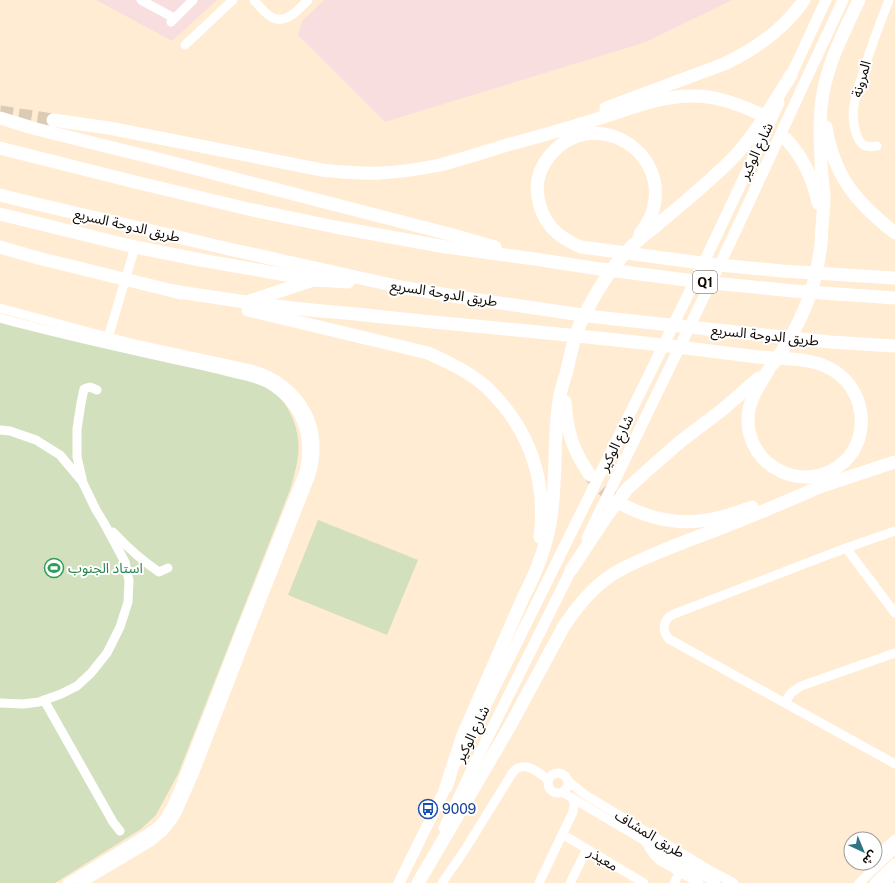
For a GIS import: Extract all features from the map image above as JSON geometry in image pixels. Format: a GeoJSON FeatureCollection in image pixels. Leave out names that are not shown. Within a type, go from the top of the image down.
{"type":"FeatureCollection","features":[{"type":"Feature","properties":{"kind":"highway"},"geometry":{"type":"LineString","coordinates":[[510,144],[724,64],[739,57],[753,49],[780,28],[804,0]]}},
{"type":"Feature","properties":{"kind":"highway"},"geometry":{"type":"LineString","coordinates":[[173,291],[270,305],[666,346],[758,356],[812,362],[828,367],[837,372],[846,381],[854,391],[859,402],[861,415],[859,437],[854,449],[845,461],[832,470],[819,476],[804,478],[787,475],[776,470],[767,463],[758,452],[750,432],[748,421],[749,409],[753,397],[771,366],[788,343],[806,305],[815,278],[821,249],[824,210],[820,133],[820,116],[823,94],[831,63],[859,0]]}},
{"type":"Feature","properties":{"kind":"highway"},"geometry":{"type":"LineString","coordinates":[[631,246],[731,160],[758,126],[790,75]]}},
{"type":"Feature","properties":{"kind":"highway"},"geometry":{"type":"LineString","coordinates":[[823,94],[831,151],[842,177],[863,206],[895,233]]}},
{"type":"Feature","properties":{"kind":"highway"},"geometry":{"type":"LineString","coordinates":[[53,120],[109,128],[308,168],[353,173],[380,173],[411,170],[440,164],[567,129],[645,104],[680,96],[704,96],[719,99],[737,104],[758,113]]}},
{"type":"Feature","properties":{"kind":"highway"},"geometry":{"type":"LineString","coordinates":[[0,118],[36,129],[449,234],[535,259]]}},
{"type":"Feature","properties":{"kind":"highway"},"geometry":{"type":"LineString","coordinates":[[446,787],[463,735],[522,598],[532,579],[546,540],[551,518],[553,499],[559,400],[579,326],[588,307],[606,278],[618,262],[631,246],[648,221],[653,210],[656,194],[655,182],[651,169],[644,157],[626,142],[614,136],[599,133],[585,134],[570,138],[557,147],[547,158],[541,169],[537,183],[537,194],[542,214],[550,226],[558,234],[581,247],[708,264],[782,271],[895,278]]}},
{"type":"Feature","properties":{"kind":"highway"},"geometry":{"type":"LineString","coordinates":[[786,139],[794,147],[806,166],[811,178],[816,193],[822,227]]}},
{"type":"Feature","properties":{"kind":"highway"},"geometry":{"type":"LineString","coordinates":[[0,148],[135,182],[299,220],[446,247],[535,259]]}},
{"type":"Feature","properties":{"kind":"highway","name":"طريق الدوحة السريع"},"geometry":{"type":"LineString","coordinates":[[0,194],[229,250],[401,287],[459,297],[596,317],[830,342],[895,346]]}},
{"type":"Feature","properties":{"kind":"highway"},"geometry":{"type":"LineString","coordinates":[[0,214],[135,247],[201,260],[315,280],[401,287]]}},
{"type":"Feature","properties":{"kind":"highway"},"geometry":{"type":"LineString","coordinates":[[0,247],[38,258],[428,353],[471,375],[486,386],[496,396],[510,414],[524,436],[535,466],[541,493],[542,523],[535,558],[522,598]]}},
{"type":"Feature","properties":{"kind":"highway","name":"Q1"},"geometry":{"type":"LineString","coordinates":[[535,259],[702,282],[794,291],[895,298]]}},
{"type":"Feature","properties":{"kind":"highway"},"geometry":{"type":"LineString","coordinates":[[247,302],[315,280]]}},
{"type":"Feature","properties":{"kind":"highway"},"geometry":{"type":"LineString","coordinates":[[571,570],[606,517],[627,489],[681,441],[748,388],[771,366]]}},
{"type":"Feature","properties":{"kind":"highway"},"geometry":{"type":"LineString","coordinates":[[567,369],[565,401],[569,432],[578,457],[590,475]]}},
{"type":"Feature","properties":{"kind":"highway"},"geometry":{"type":"LineString","coordinates":[[623,505],[637,512],[667,520],[696,522],[709,520],[895,462]]}},
{"type":"Feature","properties":{"kind":"highway"},"geometry":{"type":"LineString","coordinates":[[418,883],[510,726],[564,626],[585,598],[615,572],[674,546],[762,512],[826,484]]}},
{"type":"Feature","properties":{"kind":"main road","name":"شارع الوكير"},"geometry":{"type":"LineString","coordinates":[[399,883],[715,239],[826,0]]}},
{"type":"Feature","properties":{"kind":"main road","name":"شارع الوكير"},"geometry":{"type":"LineString","coordinates":[[418,883],[730,243],[843,0]]}},
{"type":"Feature","properties":{"kind":"street"},"geometry":{"type":"LineString","coordinates":[[141,0],[172,20],[193,0]]}},
{"type":"Feature","properties":{"kind":"street"},"geometry":{"type":"LineString","coordinates":[[185,45],[233,0]]}},
{"type":"Feature","properties":{"kind":"street"},"geometry":{"type":"LineString","coordinates":[[254,0],[273,18],[279,19],[291,16],[308,0]]}},
{"type":"Feature","properties":{"kind":"street","name":"المرونة"},"geometry":{"type":"LineString","coordinates":[[877,146],[866,147],[858,140],[853,113],[863,72],[889,0]]}},
{"type":"Feature","properties":{"kind":"street"},"geometry":{"type":"LineString","coordinates":[[107,341],[135,247]]}},
{"type":"Feature","properties":{"kind":"street"},"geometry":{"type":"LineString","coordinates":[[0,308],[107,341],[139,345],[255,370],[274,377],[284,384],[299,400],[309,417],[315,438],[312,475],[198,765],[178,812],[164,831],[150,842],[82,883]]}},
{"type":"Feature","properties":{"kind":"street"},"geometry":{"type":"LineString","coordinates":[[0,318],[107,341],[260,380],[278,391],[291,404],[304,427],[306,438],[306,462],[304,472],[171,807],[158,826],[67,883]]}},
{"type":"Feature","properties":{"kind":"street"},"geometry":{"type":"LineString","coordinates":[[0,703],[23,704],[39,702],[77,686],[91,674],[107,653],[120,627],[128,602],[129,581],[125,562],[96,510],[84,483],[77,457],[77,429],[84,389],[90,387],[97,390]]}},
{"type":"Feature","properties":{"kind":"street"},"geometry":{"type":"LineString","coordinates":[[0,430],[10,431],[36,440],[60,455],[84,483]]}},
{"type":"Feature","properties":{"kind":"street"},"geometry":{"type":"LineString","coordinates":[[104,523],[130,550],[148,565],[159,572],[168,568]]}},
{"type":"Feature","properties":{"kind":"street"},"geometry":{"type":"LineString","coordinates":[[895,531],[846,548],[674,614],[667,618],[663,627],[666,636],[669,639],[895,764]]}},
{"type":"Feature","properties":{"kind":"street"},"geometry":{"type":"LineString","coordinates":[[846,548],[895,613]]}},
{"type":"Feature","properties":{"kind":"street"},"geometry":{"type":"LineString","coordinates":[[785,702],[791,693],[801,686],[895,653]]}},
{"type":"Feature","properties":{"kind":"street"},"geometry":{"type":"LineString","coordinates":[[44,700],[113,822],[120,831]]}},
{"type":"Feature","properties":{"kind":"street"},"geometry":{"type":"LineString","coordinates":[[442,883],[516,769],[522,767],[530,768],[542,774],[548,780]]}},
{"type":"Feature","properties":{"kind":"street"},"geometry":{"type":"LineString","coordinates":[[554,773],[563,774],[568,781],[568,785],[562,792],[554,792],[548,787],[548,780],[554,773]]}},
{"type":"Feature","properties":{"kind":"street","name":"طريق المشاف"},"geometry":{"type":"LineString","coordinates":[[568,781],[584,794],[734,883]]}},
{"type":"Feature","properties":{"kind":"street","name":"طريق المشاف"},"geometry":{"type":"LineString","coordinates":[[562,792],[716,883]]}},
{"type":"Feature","properties":{"kind":"street"},"geometry":{"type":"LineString","coordinates":[[539,883],[573,812],[573,798]]}},
{"type":"Feature","properties":{"kind":"street"},"geometry":{"type":"LineString","coordinates":[[573,812],[577,810],[584,810],[613,826],[624,828]]}},
{"type":"Feature","properties":{"kind":"street","name":"معيذر"},"geometry":{"type":"LineString","coordinates":[[562,834],[644,883]]}},
{"type":"Feature","properties":{"kind":"street"},"geometry":{"type":"LineString","coordinates":[[883,849],[895,838]]}},
{"type":"Feature","properties":{"kind":"street","name":"طريق المشاف"},"geometry":{"type":"LineString","coordinates":[[644,840],[659,860],[683,877],[699,883]]}},
{"type":"Feature","properties":{"kind":"street"},"geometry":{"type":"LineString","coordinates":[[570,883],[587,849]]}},
{"type":"Feature","properties":{"kind":"street"},"geometry":{"type":"LineString","coordinates":[[859,883],[895,849]]}},
{"type":"Feature","properties":{"kind":"street"},"geometry":{"type":"LineString","coordinates":[[874,883],[895,863]]}},
{"type":"Feature","properties":{"kind":"street"},"geometry":{"type":"LineString","coordinates":[[867,876],[868,871]]}},
{"type":"Feature","properties":{"kind":"street"},"geometry":{"type":"LineString","coordinates":[[886,883],[895,874]]}},
{"type":"Feature","properties":{"kind":"street"},"geometry":{"type":"LineString","coordinates":[[674,883],[683,877]]}},
{"type":"Feature","properties":{"kind":"shaded area"},"geometry":{"type":"Polygon","coordinates":[[[96,0],[217,0],[172,41],[96,0]]]}},
{"type":"Feature","properties":{"kind":"shaded area"},"geometry":{"type":"Polygon","coordinates":[[[324,0],[732,0],[646,42],[385,122],[298,35],[302,21],[324,0]]]}},
{"type":"Feature","properties":{"kind":"green space"},"geometry":{"type":"Polygon","coordinates":[[[0,321],[253,381],[272,391],[284,403],[294,421],[298,440],[298,459],[290,490],[178,774],[156,815],[141,829],[55,883],[0,883],[0,321]]]}},
{"type":"Feature","properties":{"kind":"green space"},"geometry":{"type":"Polygon","coordinates":[[[318,520],[418,560],[387,635],[288,595],[318,520]]]}},
{"type":"Feature","properties":{"kind":"tunnel"},"geometry":{"type":"LineString","coordinates":[[0,112],[53,120]]}},
{"type":"Feature","properties":{"kind":"tunnel"},"geometry":{"type":"LineString","coordinates":[[590,475],[603,489],[618,501]]}},
{"type":"Feature","properties":{"kind":"place","name":"استاد الجنوب"},"geometry":{"type":"Point","coordinates":[54,568]}},
{"type":"Feature","properties":{"kind":"place","name":"9009"},"geometry":{"type":"Point","coordinates":[428,809]}}]}
